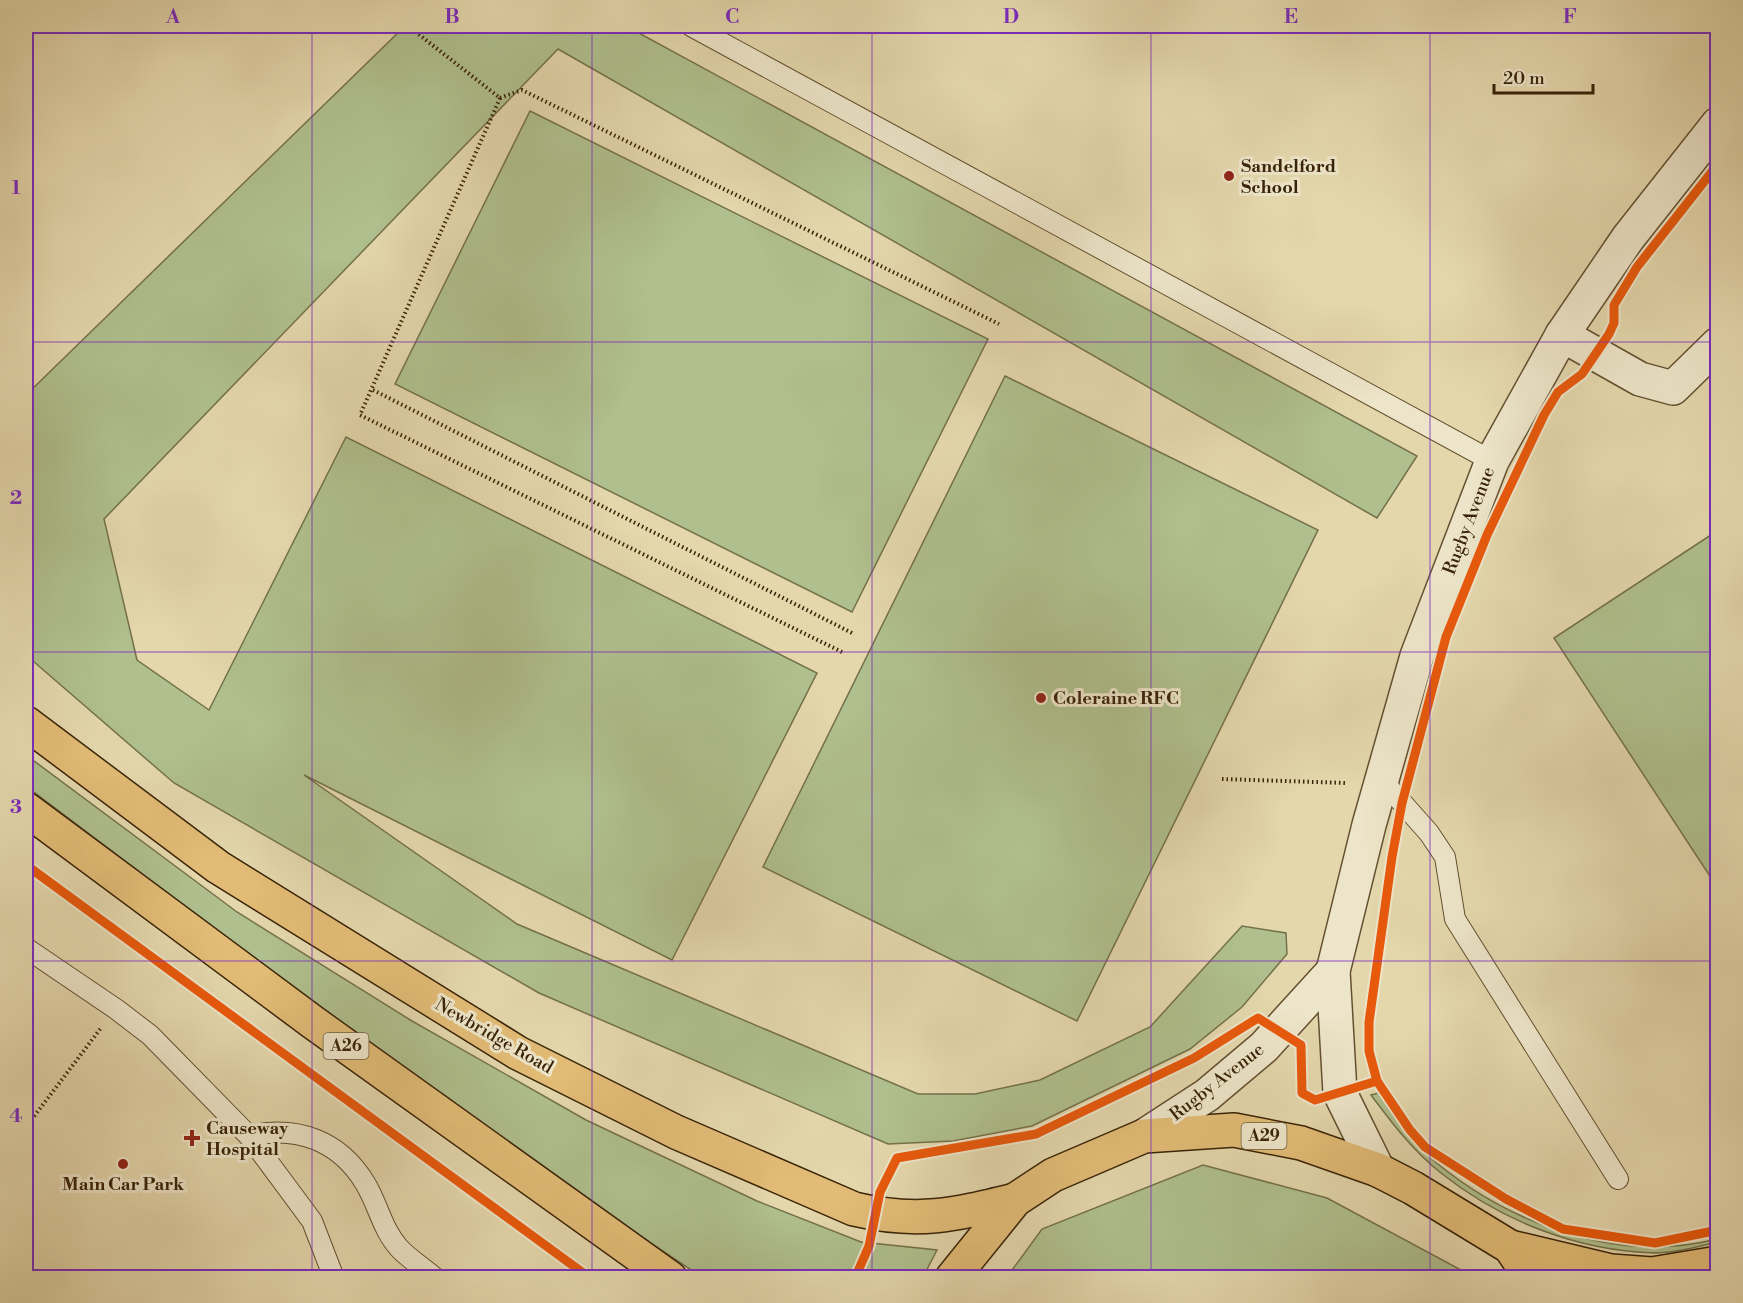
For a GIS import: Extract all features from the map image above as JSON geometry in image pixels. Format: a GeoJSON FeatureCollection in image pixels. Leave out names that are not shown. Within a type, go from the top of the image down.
{"type":"FeatureCollection","features":[{"type":"Feature","properties":{"kind":"highway","name":"Newbridge Road"},"geometry":{"type":"LineString","coordinates":[[26,723],[228,873],[518,1053],[676,1132],[854,1209],[875,1214],[920,1219],[962,1213],[1016,1200]]}},
{"type":"Feature","properties":{"kind":"highway","name":"A26"},"geometry":{"type":"LineString","coordinates":[[26,809],[314,1023],[670,1278]]}},
{"type":"Feature","properties":{"kind":"highway","name":"A29"},"geometry":{"type":"LineString","coordinates":[[952,1278],[1016,1200],[1053,1175],[1144,1136],[1234,1130],[1301,1143],[1378,1170],[1413,1188],[1510,1247],[1611,1271],[1652,1274],[1718,1263]]}},
{"type":"Feature","properties":{"kind":"highway","name":"A29"},"geometry":{"type":"LineString","coordinates":[[1510,1247],[1531,1278]]}},
{"type":"Feature","properties":{"kind":"street","name":"Rugby Avenue"},"geometry":{"type":"LineString","coordinates":[[1378,1170],[1340,1093],[1333,971],[1366,782],[1492,461],[1562,335],[1628,238],[1718,124]]}},
{"type":"Feature","properties":{"kind":"street"},"geometry":{"type":"LineString","coordinates":[[1562,335],[1641,378],[1673,388],[1718,344]]}},
{"type":"Feature","properties":{"kind":"street","name":"Rugby Avenue"},"geometry":{"type":"LineString","coordinates":[[1144,1136],[1207,1095],[1264,1047],[1333,971]]}},
{"type":"Feature","properties":{"kind":"lane"},"geometry":{"type":"LineString","coordinates":[[691,26],[1492,461]]}},
{"type":"Feature","properties":{"kind":"lane"},"geometry":{"type":"LineString","coordinates":[[1366,782],[1429,833],[1445,857],[1455,919],[1618,1179]]}},
{"type":"Feature","properties":{"kind":"lane"},"geometry":{"type":"LineString","coordinates":[[26,948],[150,1035],[249,1136],[312,1221],[334,1278]]}},
{"type":"Feature","properties":{"kind":"lane"},"geometry":{"type":"LineString","coordinates":[[249,1136],[267,1132],[293,1132],[321,1141],[349,1162],[365,1183],[382,1223],[400,1248],[435,1278]]}},
{"type":"Feature","properties":{"kind":"path"},"geometry":{"type":"LineString","coordinates":[[408,26],[500,98]]}},
{"type":"Feature","properties":{"kind":"path"},"geometry":{"type":"LineString","coordinates":[[844,653],[360,415],[500,98],[522,90],[999,324]]}},
{"type":"Feature","properties":{"kind":"path"},"geometry":{"type":"LineString","coordinates":[[373,390],[854,634]]}},
{"type":"Feature","properties":{"kind":"path"},"geometry":{"type":"LineString","coordinates":[[1222,779],[1366,782]]}},
{"type":"Feature","properties":{"kind":"path"},"geometry":{"type":"LineString","coordinates":[[26,1126],[116,1009]]}},
{"type":"Feature","properties":{"kind":"green space"},"geometry":{"type":"Polygon","coordinates":[[[405,26],[626,26],[1417,456],[1377,518],[558,49],[104,519],[137,660],[209,710],[346,437],[817,673],[672,960],[304,775],[517,924],[918,1094],[975,1094],[1040,1080],[1150,1027],[1242,926],[1286,933],[1287,954],[1242,1007],[1190,1049],[1032,1126],[953,1141],[888,1144],[539,993],[174,783],[26,655],[26,395],[405,26]]]}},
{"type":"Feature","properties":{"kind":"green space"},"geometry":{"type":"Polygon","coordinates":[[[530,111],[988,339],[852,612],[395,384],[530,111]]]}},
{"type":"Feature","properties":{"kind":"green space","name":"Coleraine RFC"},"geometry":{"type":"Polygon","coordinates":[[[1005,376],[1318,530],[1077,1021],[763,867],[1005,376]]]}},
{"type":"Feature","properties":{"kind":"green space"},"geometry":{"type":"Polygon","coordinates":[[[1717,531],[1717,887],[1554,638],[1717,531]]]}},
{"type":"Feature","properties":{"kind":"green space"},"geometry":{"type":"Polygon","coordinates":[[[26,755],[237,912],[412,1021],[586,1120],[757,1201],[861,1242],[937,1250],[923,1277],[702,1277],[572,1191],[384,1057],[26,786],[26,755]]]}},
{"type":"Feature","properties":{"kind":"green space"},"geometry":{"type":"Polygon","coordinates":[[[1378,1093],[1406,1133],[1426,1154],[1490,1200],[1525,1218],[1562,1232],[1600,1241],[1639,1246],[1678,1246],[1717,1239],[1717,1242],[1670,1252],[1626,1251],[1569,1239],[1515,1219],[1464,1190],[1421,1155],[1371,1095],[1378,1093]]]}},
{"type":"Feature","properties":{"kind":"green space"},"geometry":{"type":"Polygon","coordinates":[[[1203,1165],[1327,1198],[1474,1277],[1007,1277],[1042,1229],[1203,1165]]]}},
{"type":"Feature","properties":{"kind":"cycle path"},"geometry":{"type":"LineString","coordinates":[[1718,164],[1637,267],[1614,305],[1614,323],[1609,334],[1582,374],[1558,392],[1544,415],[1487,535],[1446,637],[1402,803],[1392,857],[1369,1022],[1369,1051],[1377,1081],[1410,1130],[1425,1147],[1506,1199],[1563,1229],[1655,1243],[1718,1230]]}},
{"type":"Feature","properties":{"kind":"cycle path"},"geometry":{"type":"LineString","coordinates":[[26,865],[590,1278]]}},
{"type":"Feature","properties":{"kind":"cycle path"},"geometry":{"type":"LineString","coordinates":[[855,1278],[869,1246],[880,1192],[897,1158],[1036,1134],[1194,1058],[1258,1018],[1301,1045],[1302,1093],[1315,1100],[1377,1081]]}},
{"type":"Feature","properties":{"kind":"place","name":"Sandelford School"},"geometry":{"type":"Point","coordinates":[1229,176]}},
{"type":"Feature","properties":{"kind":"place","name":"Coleraine RFC"},"geometry":{"type":"Point","coordinates":[1041,698]}},
{"type":"Feature","properties":{"kind":"place","name":"Causeway Hospital"},"geometry":{"type":"Point","coordinates":[192,1138]}},
{"type":"Feature","properties":{"kind":"place","name":"Main Car Park"},"geometry":{"type":"Point","coordinates":[123,1164]}}]}
